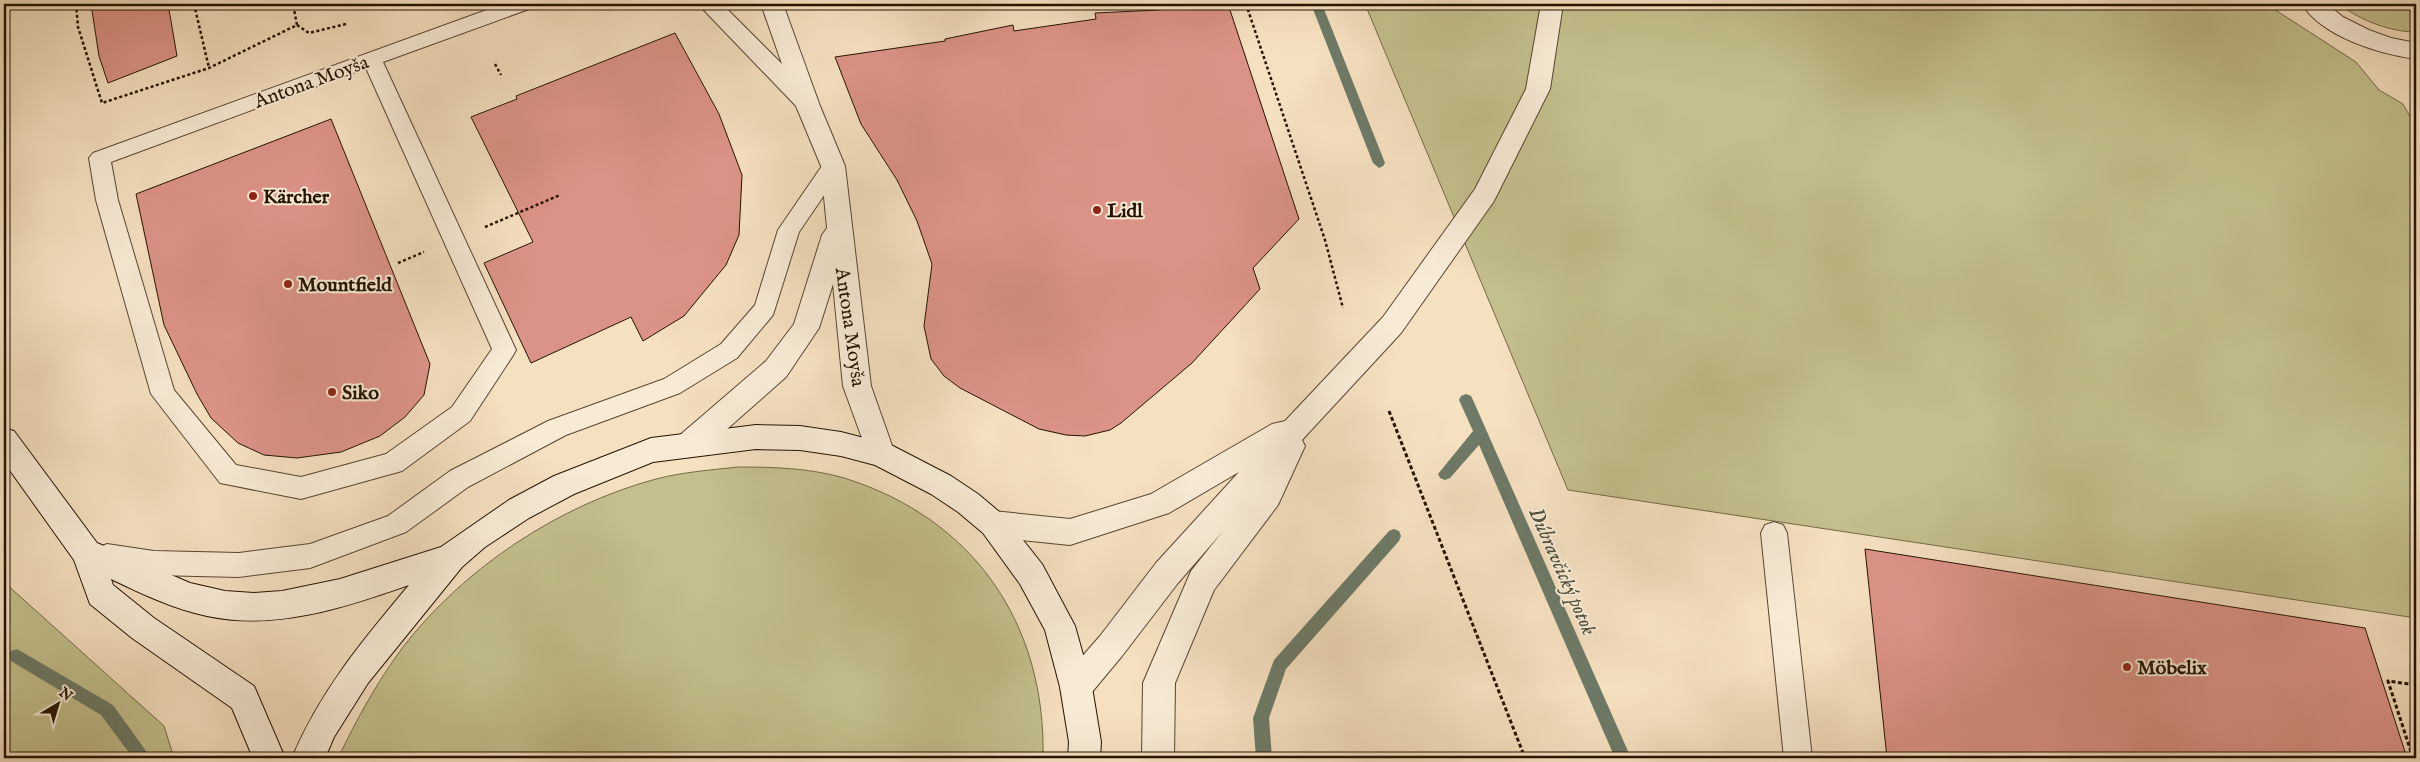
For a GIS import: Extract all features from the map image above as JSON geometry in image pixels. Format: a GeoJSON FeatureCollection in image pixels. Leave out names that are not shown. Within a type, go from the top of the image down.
{"type":"FeatureCollection","features":[{"type":"Feature","properties":{"kind":"street","name":"Antona Moyša"},"geometry":{"type":"LineString","coordinates":[[709,4],[808,106]]}},
{"type":"Feature","properties":{"kind":"street","name":"Antona Moyša"},"geometry":{"type":"LineString","coordinates":[[772,4],[808,106],[833,166],[856,386],[881,454]]}},
{"type":"Feature","properties":{"kind":"street"},"geometry":{"type":"LineString","coordinates":[[1076,687],[1167,573],[1303,420],[1392,325],[1485,194],[1538,89],[1552,4]]}},
{"type":"Feature","properties":{"kind":"street"},"geometry":{"type":"LineString","coordinates":[[2313,4],[2328,17],[2363,36],[2382,44],[2416,52]]}},
{"type":"Feature","properties":{"kind":"street","name":"Antona Moyša"},"geometry":{"type":"LineString","coordinates":[[690,444],[776,369],[806,328],[838,226]]}},
{"type":"Feature","properties":{"kind":"street"},"geometry":{"type":"LineString","coordinates":[[993,524],[1070,532],[1159,504],[1303,420]]}},
{"type":"Feature","properties":{"kind":"street"},"geometry":{"type":"LineString","coordinates":[[1158,758],[1159,682],[1202,581],[1268,496],[1303,420]]}},
{"type":"Feature","properties":{"kind":"street"},"geometry":{"type":"LineString","coordinates":[[308,758],[324,726],[357,672],[451,558],[519,509],[564,485],[651,450],[756,437],[800,438],[841,444],[881,454],[941,485],[968,503],[993,524],[1031,574],[1060,626],[1076,687],[1085,742],[1084,758]]}},
{"type":"Feature","properties":{"kind":"street"},"geometry":{"type":"LineString","coordinates":[[4,440],[86,553],[102,594],[143,628],[243,697],[269,758]]}},
{"type":"Feature","properties":{"kind":"street"},"geometry":{"type":"LineString","coordinates":[[86,553],[166,589],[225,605],[291,605],[350,590],[451,558]]}},
{"type":"Feature","properties":{"kind":"lane","name":"Antona Moyša"},"geometry":{"type":"LineString","coordinates":[[372,59],[504,350],[461,414],[393,463],[301,488],[229,475],[163,394],[107,200],[100,158],[522,4]]}},
{"type":"Feature","properties":{"kind":"lane"},"geometry":{"type":"LineString","coordinates":[[86,553],[154,563],[239,565],[310,556],[397,524],[459,480],[557,428],[672,386],[729,350],[765,310],[789,230],[833,166]]}},
{"type":"Feature","properties":{"kind":"lane"},"geometry":{"type":"LineString","coordinates":[[1774,533],[1798,758]]}},
{"type":"Feature","properties":{"kind":"path"},"geometry":{"type":"LineString","coordinates":[[76,4],[78,27],[102,103],[209,68],[297,25]]}},
{"type":"Feature","properties":{"kind":"path"},"geometry":{"type":"LineString","coordinates":[[194,4],[209,68]]}},
{"type":"Feature","properties":{"kind":"path"},"geometry":{"type":"LineString","coordinates":[[293,4],[297,25],[310,33],[346,24]]}},
{"type":"Feature","properties":{"kind":"path"},"geometry":{"type":"LineString","coordinates":[[1246,4],[1325,240],[1343,308]]}},
{"type":"Feature","properties":{"kind":"path"},"geometry":{"type":"LineString","coordinates":[[494,64],[500,75]]}},
{"type":"Feature","properties":{"kind":"path"},"geometry":{"type":"LineString","coordinates":[[1389,411],[1525,758]]}},
{"type":"Feature","properties":{"kind":"path"},"geometry":{"type":"LineString","coordinates":[[2413,758],[2388,681],[2416,685]]}},
{"type":"Feature","properties":{"kind":"shaded area"},"geometry":{"type":"Polygon","coordinates":[[[1365,4],[2274,4],[2277,11],[2356,62],[2379,90],[2403,104],[2416,127],[2416,618],[1568,490],[1365,4]]]}},
{"type":"Feature","properties":{"kind":"shaded area"},"geometry":{"type":"Polygon","coordinates":[[[2339,4],[2416,4],[2416,32],[2396,30],[2376,24],[2356,15],[2339,4]]]}},
{"type":"Feature","properties":{"kind":"shaded area"},"geometry":{"type":"Polygon","coordinates":[[[738,467],[805,470],[844,478],[890,496],[930,520],[964,549],[993,582],[1015,621],[1031,663],[1041,709],[1043,758],[338,758],[368,701],[403,647],[427,618],[484,566],[516,543],[549,523],[584,505],[620,490],[666,477],[738,467]]]}},
{"type":"Feature","properties":{"kind":"shaded area"},"geometry":{"type":"Polygon","coordinates":[[[4,582],[164,726],[174,758],[4,758],[4,582]]]}},
{"type":"Feature","properties":{"kind":"building"},"geometry":{"type":"Polygon","coordinates":[[[91,4],[168,4],[177,56],[108,83],[99,56],[91,4]]]}},
{"type":"Feature","properties":{"kind":"building","name":"Lidl"},"geometry":{"type":"Polygon","coordinates":[[[1200,4],[1228,4],[1299,219],[1253,268],[1260,289],[1192,363],[1121,423],[1110,430],[1085,436],[1066,435],[1039,429],[960,388],[944,376],[931,359],[924,326],[932,264],[917,221],[897,180],[861,124],[835,57],[945,41],[945,39],[1013,25],[1014,31],[1096,19],[1095,13],[1158,10],[1200,4]]]}},
{"type":"Feature","properties":{"kind":"building"},"geometry":{"type":"Polygon","coordinates":[[[675,33],[719,114],[742,175],[739,235],[726,265],[684,316],[643,341],[631,317],[531,363],[484,263],[533,242],[471,117],[517,99],[516,96],[675,33]]]}},
{"type":"Feature","properties":{"kind":"building"},"geometry":{"type":"Polygon","coordinates":[[[331,119],[430,364],[424,395],[405,417],[380,436],[341,452],[297,458],[264,455],[238,443],[211,418],[197,394],[164,325],[136,194],[331,119]]]}},
{"type":"Feature","properties":{"kind":"building","name":"Möbelix"},"geometry":{"type":"Polygon","coordinates":[[[1865,549],[2365,628],[2407,758],[1887,758],[1865,549]]]}},
{"type":"Feature","properties":{"kind":"waterway","name":"Dúbravčický potok"},"geometry":{"type":"LineString","coordinates":[[1316,4],[1379,163]]}},
{"type":"Feature","properties":{"kind":"waterway","name":"Dúbravčický potok"},"geometry":{"type":"LineString","coordinates":[[1466,400],[1623,758]]}},
{"type":"Feature","properties":{"kind":"waterway"},"geometry":{"type":"LineString","coordinates":[[1445,474],[1480,433]]}},
{"type":"Feature","properties":{"kind":"waterway"},"geometry":{"type":"LineString","coordinates":[[1264,758],[1261,718],[1280,665],[1394,536]]}},
{"type":"Feature","properties":{"kind":"waterway"},"geometry":{"type":"LineString","coordinates":[[17,656],[107,710],[143,758]]}},
{"type":"Feature","properties":{"kind":"place","name":"Kärcher"},"geometry":{"type":"Point","coordinates":[253,196]}},
{"type":"Feature","properties":{"kind":"place","name":"Lidl"},"geometry":{"type":"Point","coordinates":[1097,210]}},
{"type":"Feature","properties":{"kind":"place","name":"Mountfield"},"geometry":{"type":"Point","coordinates":[288,284]}},
{"type":"Feature","properties":{"kind":"place","name":"Siko"},"geometry":{"type":"Point","coordinates":[332,392]}},
{"type":"Feature","properties":{"kind":"place","name":"Möbelix"},"geometry":{"type":"Point","coordinates":[2127,667]}}]}
